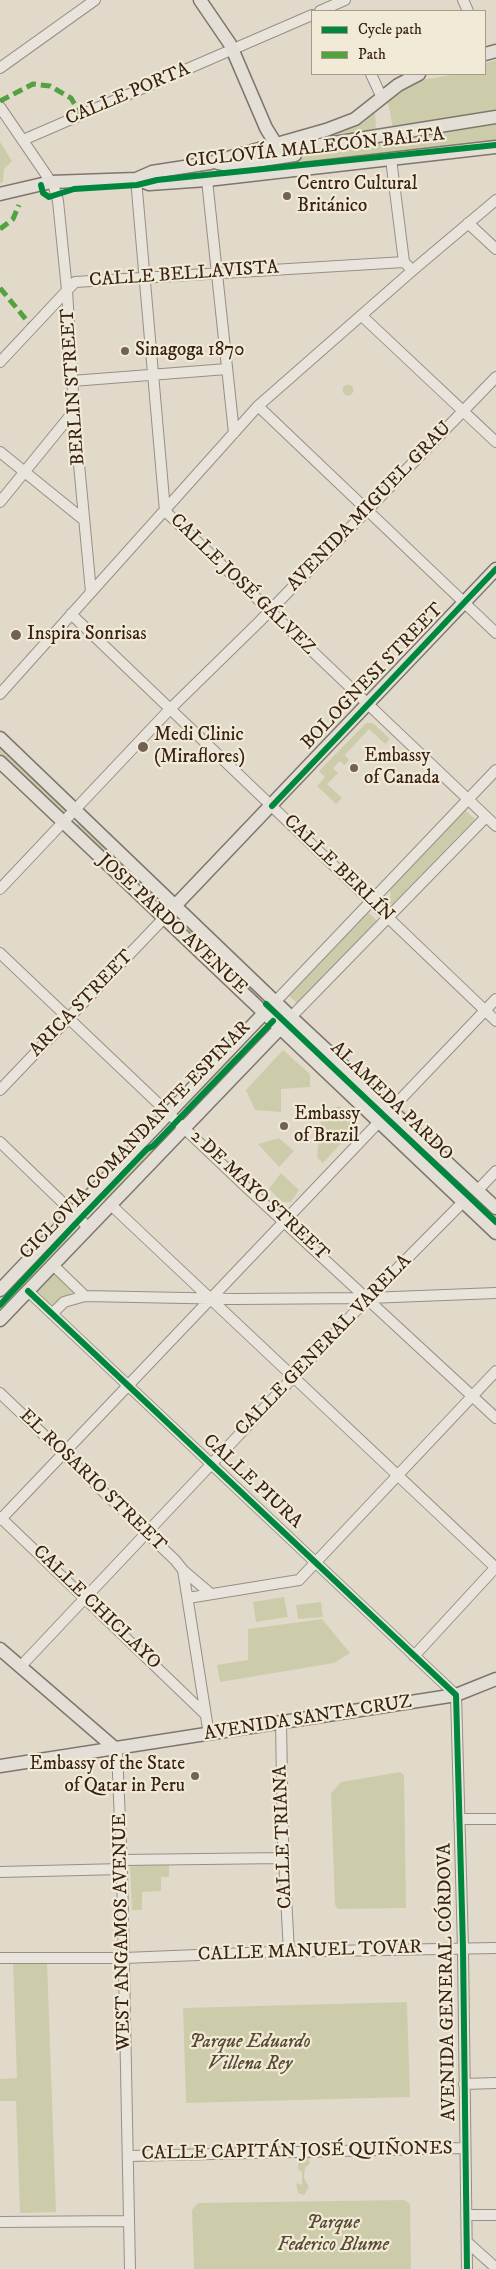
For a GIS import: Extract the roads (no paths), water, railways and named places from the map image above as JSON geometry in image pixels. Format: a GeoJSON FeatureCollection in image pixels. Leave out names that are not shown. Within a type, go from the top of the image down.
{"type":"FeatureCollection","features":[{"type":"Feature","properties":{"kind":"main road"},"geometry":{"type":"LineString","coordinates":[[192,0],[207,18],[217,26]]}},
{"type":"Feature","properties":{"kind":"main road"},"geometry":{"type":"LineString","coordinates":[[200,0],[233,50],[275,144],[279,149],[290,150],[496,117]]}},
{"type":"Feature","properties":{"kind":"main road"},"geometry":{"type":"LineString","coordinates":[[0,194],[51,182],[136,179],[152,172],[210,163],[326,130],[352,120],[402,82],[418,75]]}},
{"type":"Feature","properties":{"kind":"main road"},"geometry":{"type":"LineString","coordinates":[[210,163],[229,164],[270,159],[496,121]]}},
{"type":"Feature","properties":{"kind":"main road"},"geometry":{"type":"LineString","coordinates":[[326,130],[329,137],[369,133],[376,136]]}},
{"type":"Feature","properties":{"kind":"main road"},"geometry":{"type":"LineString","coordinates":[[136,179],[149,184],[208,180],[496,147]]}},
{"type":"Feature","properties":{"kind":"main road","name":"BOLOGNESI STREET"},"geometry":{"type":"LineString","coordinates":[[164,918],[496,569]]}},
{"type":"Feature","properties":{"kind":"main road","name":"JOSE PARDO AVENUE"},"geometry":{"type":"LineString","coordinates":[[0,738],[291,1016],[496,1208]]}},
{"type":"Feature","properties":{"kind":"main road","name":"JOSE PARDO AVENUE"},"geometry":{"type":"LineString","coordinates":[[0,762],[496,1233]]}},
{"type":"Feature","properties":{"kind":"main road"},"geometry":{"type":"LineString","coordinates":[[0,1290],[276,1001]]}},
{"type":"Feature","properties":{"kind":"main road"},"geometry":{"type":"LineString","coordinates":[[0,1320],[291,1016]]}},
{"type":"Feature","properties":{"kind":"main road"},"geometry":{"type":"LineString","coordinates":[[0,1649],[117,1750]]}},
{"type":"Feature","properties":{"kind":"main road","name":"AVENIDA SANTA CRUZ"},"geometry":{"type":"LineString","coordinates":[[0,1766],[117,1750],[456,1695],[496,1679]]}},
{"type":"Feature","properties":{"kind":"street"},"geometry":{"type":"LineString","coordinates":[[0,68],[95,0]]}},
{"type":"Feature","properties":{"kind":"street"},"geometry":{"type":"LineString","coordinates":[[323,10],[342,4]]}},
{"type":"Feature","properties":{"kind":"street","name":"CALLE PORTA"},"geometry":{"type":"LineString","coordinates":[[23,140],[311,15]]}},
{"type":"Feature","properties":{"kind":"street"},"geometry":{"type":"LineString","coordinates":[[371,75],[382,98]]}},
{"type":"Feature","properties":{"kind":"street","name":"BERLIN STREET"},"geometry":{"type":"LineString","coordinates":[[0,107],[51,182],[58,201],[67,290],[74,411],[91,592]]}},
{"type":"Feature","properties":{"kind":"street"},"geometry":{"type":"LineString","coordinates":[[390,159],[404,262],[413,270]]}},
{"type":"Feature","properties":{"kind":"street","name":"CALLE JOSÉ GÁLVEZ"},"geometry":{"type":"LineString","coordinates":[[136,179],[165,510],[496,826]]}},
{"type":"Feature","properties":{"kind":"street"},"geometry":{"type":"LineString","coordinates":[[208,180],[234,433]]}},
{"type":"Feature","properties":{"kind":"street"},"geometry":{"type":"LineString","coordinates":[[0,694],[258,406],[496,200]]}},
{"type":"Feature","properties":{"kind":"street"},"geometry":{"type":"LineString","coordinates":[[468,223],[496,249]]}},
{"type":"Feature","properties":{"kind":"street","name":"CALLE BELLAVISTA"},"geometry":{"type":"LineString","coordinates":[[0,362],[75,282],[145,276],[404,262]]}},
{"type":"Feature","properties":{"kind":"street"},"geometry":{"type":"LineString","coordinates":[[362,316],[496,442]]}},
{"type":"Feature","properties":{"kind":"street"},"geometry":{"type":"LineString","coordinates":[[72,381],[227,369]]}},
{"type":"Feature","properties":{"kind":"street","name":"AVENIDA MIGUEL GRAU"},"geometry":{"type":"LineString","coordinates":[[0,889],[170,709],[270,611],[366,509],[496,376]]}},
{"type":"Feature","properties":{"kind":"street"},"geometry":{"type":"LineString","coordinates":[[258,406],[496,633]]}},
{"type":"Feature","properties":{"kind":"street"},"geometry":{"type":"LineString","coordinates":[[0,502],[74,411]]}},
{"type":"Feature","properties":{"kind":"street"},"geometry":{"type":"LineString","coordinates":[[0,452],[84,520]]}},
{"type":"Feature","properties":{"kind":"street","name":"CALLE BERLÍN"},"geometry":{"type":"LineString","coordinates":[[71,614],[496,1021]]}},
{"type":"Feature","properties":{"kind":"street"},"geometry":{"type":"LineString","coordinates":[[276,1001],[496,770]]}},
{"type":"Feature","properties":{"kind":"street"},"geometry":{"type":"LineString","coordinates":[[291,1016],[486,817]]}},
{"type":"Feature","properties":{"kind":"street","name":"ARICA STREET"},"geometry":{"type":"LineString","coordinates":[[0,1090],[164,918]]}},
{"type":"Feature","properties":{"kind":"street","name":"2 DE MAYO STREET"},"geometry":{"type":"LineString","coordinates":[[0,953],[496,1418]]}},
{"type":"Feature","properties":{"kind":"street"},"geometry":{"type":"LineString","coordinates":[[1,1518],[496,998]]}},
{"type":"Feature","properties":{"kind":"street"},"geometry":{"type":"LineString","coordinates":[[0,1142],[89,1228]]}},
{"type":"Feature","properties":{"kind":"street"},"geometry":{"type":"LineString","coordinates":[[477,1191],[496,1171]]}},
{"type":"Feature","properties":{"kind":"street","name":"CALLE GENERAL VARELA"},"geometry":{"type":"LineString","coordinates":[[21,1666],[368,1298],[463,1202]]}},
{"type":"Feature","properties":{"kind":"street"},"geometry":{"type":"LineString","coordinates":[[111,1205],[496,1568],[414,1656]]}},
{"type":"Feature","properties":{"kind":"street"},"geometry":{"type":"LineString","coordinates":[[53,1265],[84,1296]]}},
{"type":"Feature","properties":{"kind":"street"},"geometry":{"type":"LineString","coordinates":[[227,1282],[232,1294],[239,1299]]}},
{"type":"Feature","properties":{"kind":"street"},"geometry":{"type":"LineString","coordinates":[[192,1299],[198,1295],[200,1288]]}},
{"type":"Feature","properties":{"kind":"street","name":"CALLE PIURA"},"geometry":{"type":"LineString","coordinates":[[28,1291],[456,1695]]}},
{"type":"Feature","properties":{"kind":"street"},"geometry":{"type":"LineString","coordinates":[[52,1314],[64,1302],[84,1296],[192,1299],[383,1298],[496,1293]]}},
{"type":"Feature","properties":{"kind":"street"},"geometry":{"type":"LineString","coordinates":[[379,1309],[378,1302],[383,1298]]}},
{"type":"Feature","properties":{"kind":"street"},"geometry":{"type":"LineString","coordinates":[[188,1598],[297,1581],[496,1371]]}},
{"type":"Feature","properties":{"kind":"street","name":"EL ROSARIO STREET"},"geometry":{"type":"LineString","coordinates":[[0,1393],[61,1454],[183,1570],[211,1594]]}},
{"type":"Feature","properties":{"kind":"street","name":"CALLE CHICLAYO"},"geometry":{"type":"LineString","coordinates":[[1,1518],[205,1714]]}},
{"type":"Feature","properties":{"kind":"street"},"geometry":{"type":"LineString","coordinates":[[183,1570],[209,1735]]}},
{"type":"Feature","properties":{"kind":"street","name":"AVENIDA GENERAL CÓRDOVA"},"geometry":{"type":"LineString","coordinates":[[456,1695],[463,1948],[467,2269]]}},
{"type":"Feature","properties":{"kind":"street"},"geometry":{"type":"LineString","coordinates":[[191,1701],[202,1699]]}},
{"type":"Feature","properties":{"kind":"street","name":"CALLE TRIANA"},"geometry":{"type":"LineString","coordinates":[[281,1722],[284,1858],[289,1952]]}},
{"type":"Feature","properties":{"kind":"street","name":"WEST ANGAMOS AVENUE"},"geometry":{"type":"LineString","coordinates":[[117,1750],[122,1865],[130,2269]]}},
{"type":"Feature","properties":{"kind":"street"},"geometry":{"type":"LineString","coordinates":[[459,1819],[496,1819]]}},
{"type":"Feature","properties":{"kind":"street"},"geometry":{"type":"LineString","coordinates":[[0,1872],[284,1858]]}},
{"type":"Feature","properties":{"kind":"street","name":"CALLE MANUEL TOVAR"},"geometry":{"type":"LineString","coordinates":[[0,1958],[124,1958],[289,1952],[496,1948]]}},
{"type":"Feature","properties":{"kind":"street"},"geometry":{"type":"LineString","coordinates":[[464,2084],[496,2083]]}},
{"type":"Feature","properties":{"kind":"street","name":"CALLE CAPITÁN JOSÉ QUIÑONES"},"geometry":{"type":"LineString","coordinates":[[129,2156],[466,2148]]}},
{"type":"Feature","properties":{"kind":"street"},"geometry":{"type":"LineString","coordinates":[[466,2215],[496,2215]]}},
{"type":"Feature","properties":{"kind":"street"},"geometry":{"type":"LineString","coordinates":[[0,2222],[129,2221]]}},
{"type":"Feature","properties":{"kind":"street"},"geometry":{"type":"LineString","coordinates":[[467,2242],[496,2268]]}},
{"type":"Feature","properties":{"kind":"place","name":"Centro Cultural Británico"},"geometry":{"type":"Point","coordinates":[287,196]}},
{"type":"Feature","properties":{"kind":"place","name":"Sinagoga 1870"},"geometry":{"type":"Point","coordinates":[125,351]}},
{"type":"Feature","properties":{"kind":"place","name":"Inspira Sonrisas"},"geometry":{"type":"Point","coordinates":[16,635]}},
{"type":"Feature","properties":{"kind":"place","name":"Medi Clinic (Miraflores)"},"geometry":{"type":"Point","coordinates":[143,747]}},
{"type":"Feature","properties":{"kind":"place","name":"Embassy of Canada"},"geometry":{"type":"Point","coordinates":[354,768]}},
{"type":"Feature","properties":{"kind":"place","name":"Embassy of Brazil"},"geometry":{"type":"Point","coordinates":[284,1126]}},
{"type":"Feature","properties":{"kind":"place","name":"Embassy of the State of Qatar in Peru"},"geometry":{"type":"Point","coordinates":[195,1776]}},
{"type":"Feature","properties":{"kind":"park label","name":"Parque Eduardo Villena Rey"},"geometry":{"type":"Point","coordinates":[250,2054]}},
{"type":"Feature","properties":{"kind":"park label","name":"Parque Federico Blume"},"geometry":{"type":"Point","coordinates":[333,2235]}}]}
